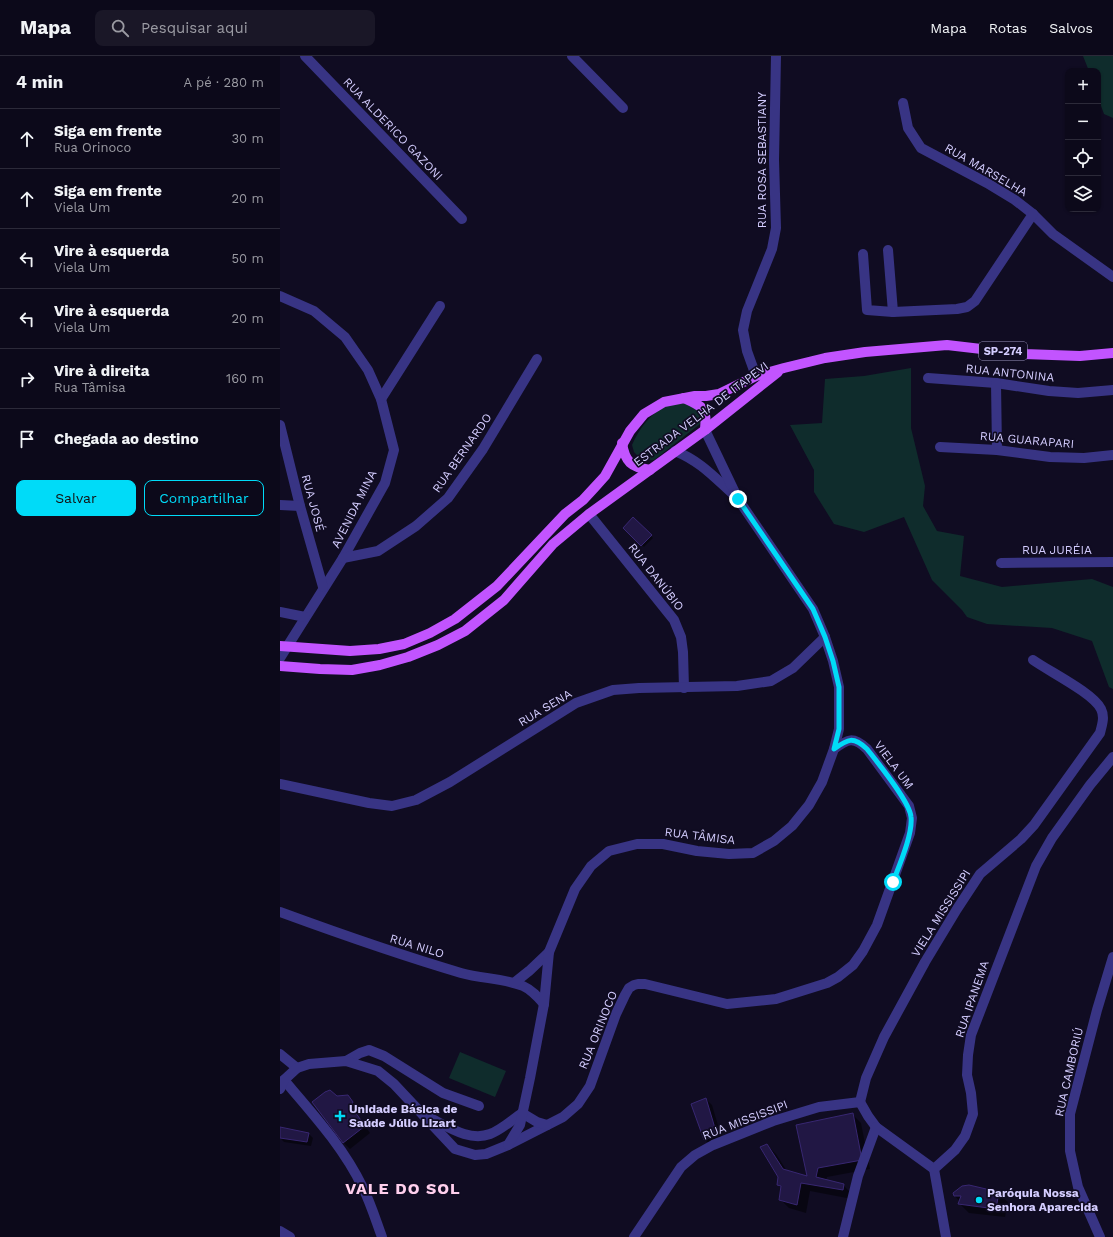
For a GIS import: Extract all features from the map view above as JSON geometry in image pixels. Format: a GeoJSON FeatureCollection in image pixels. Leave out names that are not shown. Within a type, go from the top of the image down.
{"type":"FeatureCollection","features":[{"type":"Feature","properties":{"kind":"main road","name":"SP-274"},"geometry":{"type":"LineString","coordinates":[[784,368],[825,358],[865,352],[947,345],[1024,354],[1080,356],[1113,352]]}},
{"type":"Feature","properties":{"kind":"main road","name":"ESTRADA VELHA DE ITAPEVI"},"geometry":{"type":"LineString","coordinates":[[284,646],[350,652],[379,649],[404,644],[430,633],[455,619],[497,586],[565,514],[583,500],[595,488],[605,476],[622,443],[644,414],[664,402],[719,394],[756,376],[784,368]]}},
{"type":"Feature","properties":{"kind":"main road","name":"ESTRADA VELHA DE ITAPEVI"},"geometry":{"type":"LineString","coordinates":[[280,666],[352,670],[380,666],[438,645],[465,631],[504,600],[553,544],[589,514],[705,430],[784,368]]}},
{"type":"Feature","properties":{"kind":"main road"},"geometry":{"type":"LineString","coordinates":[[684,398],[700,405],[706,416],[705,430]]}},
{"type":"Feature","properties":{"kind":"main road"},"geometry":{"type":"LineString","coordinates":[[622,443],[624,453],[630,463],[650,470]]}},
{"type":"Feature","properties":{"kind":"street","name":"RUA ALDERICO GAZONI"},"geometry":{"type":"LineString","coordinates":[[305,56],[462,219]]}},
{"type":"Feature","properties":{"kind":"street"},"geometry":{"type":"LineString","coordinates":[[572,56],[623,108]]}},
{"type":"Feature","properties":{"kind":"street","name":"RUA ROSA SEBASTIANY"},"geometry":{"type":"LineString","coordinates":[[756,376],[747,351],[744,330],[747,311],[772,249],[776,228],[774,160],[776,56]]}},
{"type":"Feature","properties":{"kind":"street","name":"RUA MARSELHA"},"geometry":{"type":"LineString","coordinates":[[903,103],[908,128],[921,148],[988,183],[1015,200],[1033,214],[1053,234],[1113,277]]}},
{"type":"Feature","properties":{"kind":"street"},"geometry":{"type":"LineString","coordinates":[[863,254],[867,310],[893,312],[967,308],[975,301],[1033,214]]}},
{"type":"Feature","properties":{"kind":"street"},"geometry":{"type":"LineString","coordinates":[[888,250],[893,312]]}},
{"type":"Feature","properties":{"kind":"street","name":"AVENIDA MINA"},"geometry":{"type":"LineString","coordinates":[[280,296],[314,311],[345,337],[368,370],[381,399],[394,450],[385,483],[343,558],[305,617],[284,646],[280,658]]}},
{"type":"Feature","properties":{"kind":"street"},"geometry":{"type":"LineString","coordinates":[[381,399],[440,306]]}},
{"type":"Feature","properties":{"kind":"street","name":"RUA BERNARDO"},"geometry":{"type":"LineString","coordinates":[[343,558],[378,551],[416,526],[448,498],[483,449],[537,359]]}},
{"type":"Feature","properties":{"kind":"street","name":"RUA ANTONINA"},"geometry":{"type":"LineString","coordinates":[[928,378],[996,383],[1049,391],[1071,392],[1113,390]]}},
{"type":"Feature","properties":{"kind":"street"},"geometry":{"type":"LineString","coordinates":[[996,383],[997,450]]}},
{"type":"Feature","properties":{"kind":"street","name":"RUA JOSÉ"},"geometry":{"type":"LineString","coordinates":[[280,426],[300,506],[323,587]]}},
{"type":"Feature","properties":{"kind":"street","name":"RUA TÂMISA"},"geometry":{"type":"LineString","coordinates":[[508,1145],[520,1125],[544,1004],[549,952],[575,889],[591,866],[609,851],[637,844],[663,844],[697,851],[729,854],[753,853],[774,841],[792,826],[809,805],[822,782],[834,749],[839,729],[839,687],[833,661],[825,637],[813,609],[738,499],[705,430]]}},
{"type":"Feature","properties":{"kind":"street","name":"RUA GUARAPARI"},"geometry":{"type":"LineString","coordinates":[[940,448],[997,450],[1050,457],[1084,458],[1113,455]]}},
{"type":"Feature","properties":{"kind":"street","name":"RUA TÂMISA"},"geometry":{"type":"LineString","coordinates":[[675,451],[690,457],[702,466],[738,499]]}},
{"type":"Feature","properties":{"kind":"street"},"geometry":{"type":"LineString","coordinates":[[280,505],[300,506]]}},
{"type":"Feature","properties":{"kind":"street","name":"RUA DANÚBIO"},"geometry":{"type":"LineString","coordinates":[[589,514],[674,620],[681,637],[684,652],[684,688]]}},
{"type":"Feature","properties":{"kind":"street","name":"RUA JURÉIA"},"geometry":{"type":"LineString","coordinates":[[1002,563],[1113,562]]}},
{"type":"Feature","properties":{"kind":"street"},"geometry":{"type":"LineString","coordinates":[[280,612],[305,617]]}},
{"type":"Feature","properties":{"kind":"street","name":"RUA SENA"},"geometry":{"type":"LineString","coordinates":[[280,784],[369,803],[392,806],[416,800],[450,782],[576,703],[612,690],[737,686],[771,681],[793,668],[825,637]]}},
{"type":"Feature","properties":{"kind":"street","name":"VIELA MISSISSIPI"},"geometry":{"type":"LineString","coordinates":[[860,1102],[866,1078],[884,1037],[925,962],[957,909],[980,874],[1021,839],[1034,825],[1100,733],[1104,720],[1101,710],[1093,699],[1033,660]]}},
{"type":"Feature","properties":{"kind":"street","name":"VIELA UM"},"geometry":{"type":"LineString","coordinates":[[834,749],[845,741],[852,740],[860,742],[867,749],[909,806],[912,818],[910,833]]}},
{"type":"Feature","properties":{"kind":"street","name":"RUA IPANEMA"},"geometry":{"type":"LineString","coordinates":[[934,1170],[955,1150],[965,1136],[973,1114],[971,1093],[967,1075],[971,1035],[1036,866],[1052,838],[1090,785],[1113,757]]}},
{"type":"Feature","properties":{"kind":"street","name":"RUA ORINOCO"},"geometry":{"type":"LineString","coordinates":[[297,1068],[308,1064],[346,1061],[378,1071],[394,1084],[455,1149],[475,1155],[486,1154],[508,1145],[563,1117],[578,1104],[590,1086],[616,1014],[625,995],[634,985],[645,984],[727,1004],[776,999],[798,993],[827,983],[853,966],[877,925],[910,833]]}},
{"type":"Feature","properties":{"kind":"street","name":"RUA NILO"},"geometry":{"type":"LineString","coordinates":[[280,912],[399,954],[464,974],[514,983],[526,987],[535,993],[544,1004]]}},
{"type":"Feature","properties":{"kind":"street"},"geometry":{"type":"LineString","coordinates":[[514,983],[549,952]]}},
{"type":"Feature","properties":{"kind":"street","name":"RUA CAMBORIÚ"},"geometry":{"type":"LineString","coordinates":[[1100,1237],[1078,1187],[1070,1150],[1070,1114],[1097,1010],[1113,957]]}},
{"type":"Feature","properties":{"kind":"street"},"geometry":{"type":"LineString","coordinates":[[346,1061],[369,1050],[384,1056],[443,1093],[479,1106]]}},
{"type":"Feature","properties":{"kind":"street"},"geometry":{"type":"LineString","coordinates":[[280,1054],[297,1068],[282,1084],[339,1148],[364,1189],[382,1237]]}},
{"type":"Feature","properties":{"kind":"street"},"geometry":{"type":"LineString","coordinates":[[860,1102],[876,1127],[934,1170],[946,1237]]}},
{"type":"Feature","properties":{"kind":"street","name":"RUA MISSISSIPI"},"geometry":{"type":"LineString","coordinates":[[634,1237],[681,1167],[696,1155],[713,1145],[773,1121],[819,1108],[860,1102]]}},
{"type":"Feature","properties":{"kind":"street"},"geometry":{"type":"LineString","coordinates":[[421,1113],[464,1134],[477,1136],[490,1134],[522,1113],[527,1118],[547,1125]]}},
{"type":"Feature","properties":{"kind":"street"},"geometry":{"type":"LineString","coordinates":[[843,1237],[858,1176],[876,1127]]}},
{"type":"Feature","properties":{"kind":"street"},"geometry":{"type":"LineString","coordinates":[[280,1231],[290,1237]]}},
{"type":"Feature","properties":{"kind":"green space"},"geometry":{"type":"Polygon","coordinates":[[[1083,56],[1113,56],[1113,118],[1104,114],[1101,106],[1101,68],[1088,68],[1083,56]]]}},
{"type":"Feature","properties":{"kind":"green space"},"geometry":{"type":"Polygon","coordinates":[[[911,368],[911,428],[925,486],[923,506],[937,531],[964,536],[960,576],[1002,587],[1092,579],[1113,587],[1113,689],[1109,687],[1092,641],[1052,628],[987,624],[967,617],[932,580],[904,517],[864,532],[834,524],[814,492],[814,470],[790,425],[822,423],[825,379],[864,376],[911,368]]]}},
{"type":"Feature","properties":{"kind":"green space"},"geometry":{"type":"Polygon","coordinates":[[[686,403],[695,407],[701,414],[700,424],[654,460],[643,461],[634,452],[632,445],[642,427],[650,417],[661,409],[669,405],[686,403]]]}},
{"type":"Feature","properties":{"kind":"green space"},"geometry":{"type":"Polygon","coordinates":[[[460,1052],[506,1071],[495,1097],[449,1078],[460,1052]]]}},
{"type":"Feature","properties":{"kind":"building"},"geometry":{"type":"Polygon","coordinates":[[[633,517],[652,535],[641,546],[623,528],[633,517]]]}},
{"type":"Feature","properties":{"kind":"building","name":"Unidade Básica de Saúde Júlio Lizart"},"geometry":{"type":"Polygon","coordinates":[[[330,1090],[337,1096],[348,1095],[353,1102],[351,1106],[365,1126],[343,1143],[312,1102],[330,1090]]]}},
{"type":"Feature","properties":{"kind":"building"},"geometry":{"type":"Polygon","coordinates":[[[706,1098],[717,1135],[704,1140],[691,1104],[706,1098]]]}},
{"type":"Feature","properties":{"kind":"building"},"geometry":{"type":"Polygon","coordinates":[[[853,1113],[862,1160],[818,1168],[816,1177],[844,1184],[843,1190],[801,1183],[797,1205],[779,1200],[781,1186],[777,1185],[778,1177],[760,1147],[767,1144],[783,1169],[807,1176],[796,1125],[853,1113]]]}},
{"type":"Feature","properties":{"kind":"building"},"geometry":{"type":"Polygon","coordinates":[[[280,1127],[309,1133],[307,1142],[280,1138],[280,1127]]]}},
{"type":"Feature","properties":{"kind":"building","name":"Paróquia Nossa Senhora Aparecida"},"geometry":{"type":"Polygon","coordinates":[[[969,1185],[999,1192],[996,1209],[958,1204],[961,1196],[954,1196],[953,1193],[962,1186],[969,1185]]]}},
{"type":"Feature","properties":{"kind":"place","name":"Unidade Básica de Saúde Júlio Lizart"},"geometry":{"type":"Point","coordinates":[340,1116]}},
{"type":"Feature","properties":{"kind":"place","name":"Paróquia Nossa Senhora Aparecida"},"geometry":{"type":"Point","coordinates":[979,1200]}},
{"type":"Feature","properties":{"kind":"district","name":"VALE DO SOL"},"geometry":{"type":"Point","coordinates":[403,1188]}},
{"type":"Feature","properties":{"kind":"route"},"geometry":{"type":"LineString","coordinates":[[738,499],[813,609],[825,637],[833,661],[839,687],[839,729],[834,749],[845,741],[852,740],[860,742],[867,749],[909,806],[912,818],[910,833],[893,882]]}}]}
